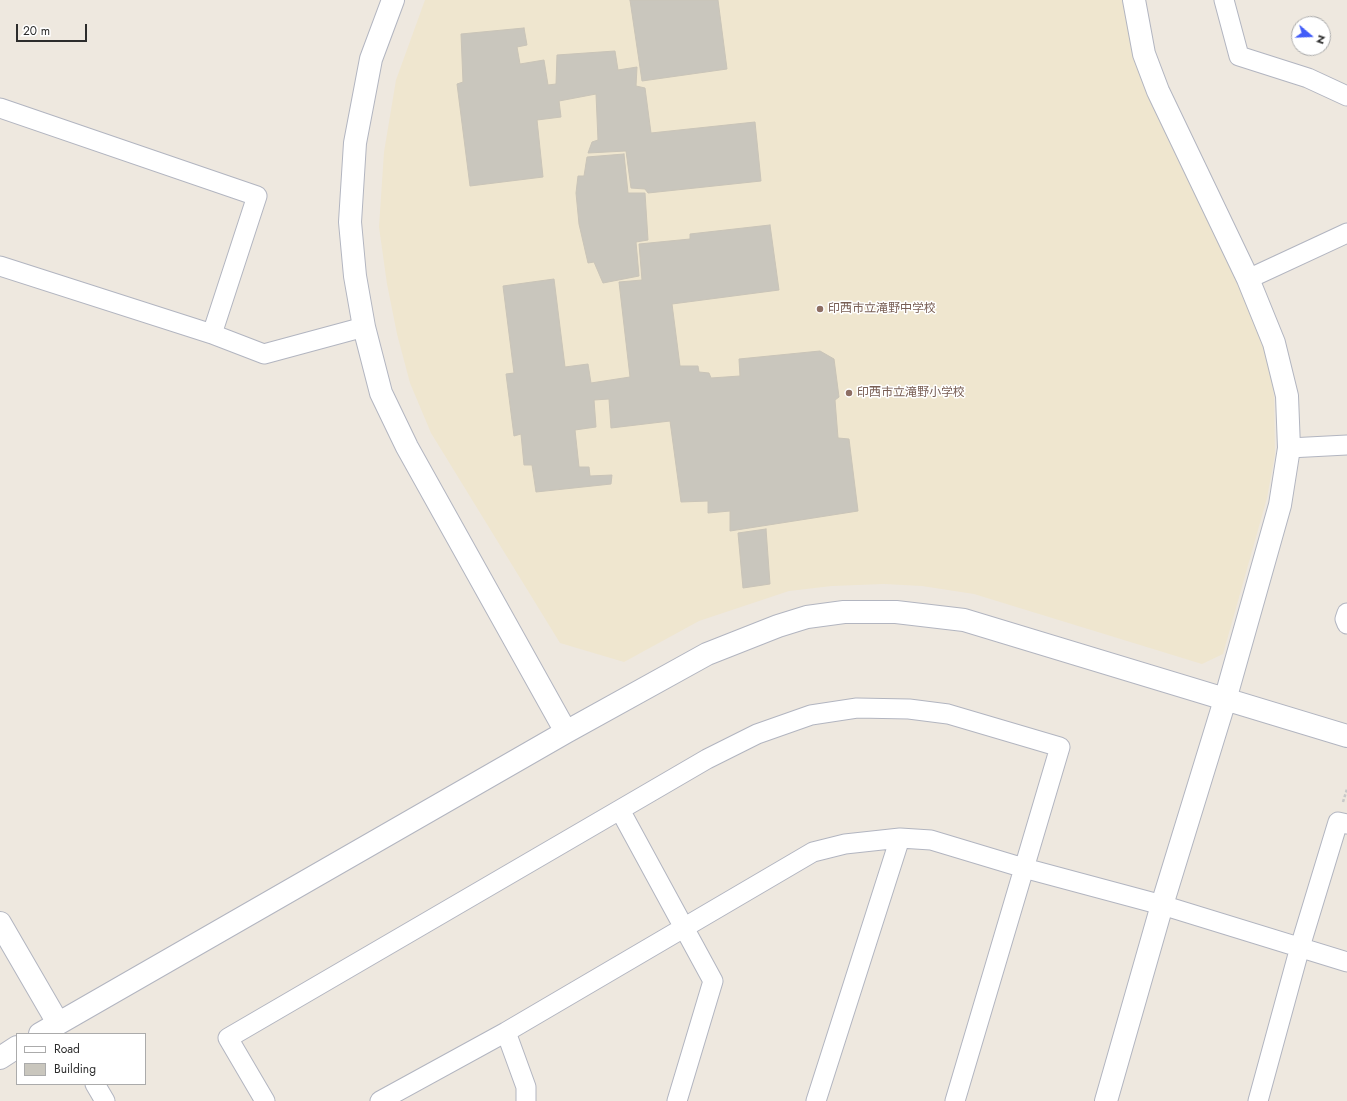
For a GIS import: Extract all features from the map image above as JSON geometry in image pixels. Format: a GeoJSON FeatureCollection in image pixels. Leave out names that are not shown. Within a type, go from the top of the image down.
{"type":"FeatureCollection","features":[{"type":"Feature","properties":{"kind":"street"},"geometry":{"type":"LineString","coordinates":[[393,0],[371,59],[355,143],[350,222],[355,276],[364,327],[381,393],[407,447],[566,732]]}},
{"type":"Feature","properties":{"kind":"street"},"geometry":{"type":"LineString","coordinates":[[1106,1101],[1162,905],[1225,700],[1280,505],[1289,448],[1287,396],[1279,361],[1248,279],[1158,91],[1144,54],[1134,0]]}},
{"type":"Feature","properties":{"kind":"street"},"geometry":{"type":"LineString","coordinates":[[1224,0],[1239,56],[1308,78],[1347,96]]}},
{"type":"Feature","properties":{"kind":"street"},"geometry":{"type":"LineString","coordinates":[[0,108],[257,196],[212,334]]}},
{"type":"Feature","properties":{"kind":"street"},"geometry":{"type":"LineString","coordinates":[[1248,279],[1347,233]]}},
{"type":"Feature","properties":{"kind":"street"},"geometry":{"type":"LineString","coordinates":[[0,266],[212,334],[264,354],[364,327]]}},
{"type":"Feature","properties":{"kind":"street"},"geometry":{"type":"LineString","coordinates":[[1289,448],[1347,445]]}},
{"type":"Feature","properties":{"kind":"street"},"geometry":{"type":"LineString","coordinates":[[44,1033],[62,1028],[566,732],[707,654],[778,626],[807,617],[844,612],[896,612],[964,620],[1347,736]]}},
{"type":"Feature","properties":{"kind":"street"},"geometry":{"type":"LineString","coordinates":[[1347,613],[1345,619],[1347,624]]}},
{"type":"Feature","properties":{"kind":"street"},"geometry":{"type":"LineString","coordinates":[[265,1101],[228,1038],[707,759],[757,734],[811,715],[857,708],[909,709],[948,714],[1060,747],[955,1101]]}},
{"type":"Feature","properties":{"kind":"street"},"geometry":{"type":"LineString","coordinates":[[620,810],[685,927],[713,981],[677,1101]]}},
{"type":"Feature","properties":{"kind":"street"},"geometry":{"type":"LineString","coordinates":[[1258,1101],[1300,947],[1338,822],[1347,824]]}},
{"type":"Feature","properties":{"kind":"street"},"geometry":{"type":"LineString","coordinates":[[816,1101],[900,838]]}},
{"type":"Feature","properties":{"kind":"street"},"geometry":{"type":"LineString","coordinates":[[380,1101],[506,1032],[813,852],[845,844],[900,838],[931,840],[1024,868],[1162,905],[1347,962]]}},
{"type":"Feature","properties":{"kind":"street"},"geometry":{"type":"LineString","coordinates":[[0,923],[62,1028]]}},
{"type":"Feature","properties":{"kind":"street"},"geometry":{"type":"LineString","coordinates":[[506,1032],[526,1087],[526,1101]]}},
{"type":"Feature","properties":{"kind":"street"},"geometry":{"type":"LineString","coordinates":[[0,1058],[16,1048]]}},
{"type":"Feature","properties":{"kind":"street"},"geometry":{"type":"LineString","coordinates":[[96,1085],[105,1101]]}},
{"type":"Feature","properties":{"kind":"shaded area","name":"印西市立滝野中学校"},"geometry":{"type":"Polygon","coordinates":[[[425,0],[1124,0],[1134,56],[1238,282],[1270,365],[1274,396],[1275,454],[1267,498],[1223,654],[1202,664],[974,594],[922,586],[884,584],[832,586],[789,591],[699,621],[624,662],[560,643],[431,433],[410,383],[397,334],[387,284],[379,227],[384,152],[396,80],[425,0]]]}},
{"type":"Feature","properties":{"kind":"building"},"geometry":{"type":"Polygon","coordinates":[[[630,0],[718,0],[727,69],[642,81],[630,0]]]}},
{"type":"Feature","properties":{"kind":"building"},"geometry":{"type":"Polygon","coordinates":[[[524,28],[527,45],[517,47],[520,64],[544,60],[548,85],[556,84],[557,55],[615,51],[618,70],[637,67],[636,86],[645,88],[651,133],[755,122],[761,181],[648,193],[645,189],[631,188],[626,151],[588,153],[592,142],[598,140],[596,94],[559,101],[561,117],[537,120],[543,177],[470,186],[457,84],[463,82],[461,34],[524,28]]]}},
{"type":"Feature","properties":{"kind":"building"},"geometry":{"type":"Polygon","coordinates":[[[624,154],[628,193],[645,193],[648,240],[636,242],[639,276],[603,283],[594,262],[588,263],[579,224],[576,193],[578,176],[584,176],[587,157],[624,154]]]}},
{"type":"Feature","properties":{"kind":"building"},"geometry":{"type":"Polygon","coordinates":[[[770,225],[779,290],[672,304],[680,366],[698,366],[699,372],[709,373],[711,378],[740,376],[739,359],[820,351],[834,359],[839,397],[835,400],[838,438],[849,439],[858,511],[730,531],[730,511],[708,513],[708,501],[681,502],[670,421],[611,428],[609,399],[594,400],[596,427],[575,430],[579,467],[589,467],[590,476],[612,475],[611,484],[536,492],[532,465],[524,465],[521,434],[514,436],[506,374],[514,373],[503,286],[554,279],[565,367],[588,364],[591,383],[630,377],[619,282],[642,280],[639,244],[690,239],[690,234],[770,225]]]}},
{"type":"Feature","properties":{"kind":"building"},"geometry":{"type":"Polygon","coordinates":[[[766,529],[770,584],[743,588],[738,533],[766,529]]]}},
{"type":"Feature","properties":{"kind":"place","name":"印西市立滝野中学校"},"geometry":{"type":"Point","coordinates":[820,309]}},
{"type":"Feature","properties":{"kind":"place","name":"印西市立滝野小学校"},"geometry":{"type":"Point","coordinates":[849,393]}}]}
